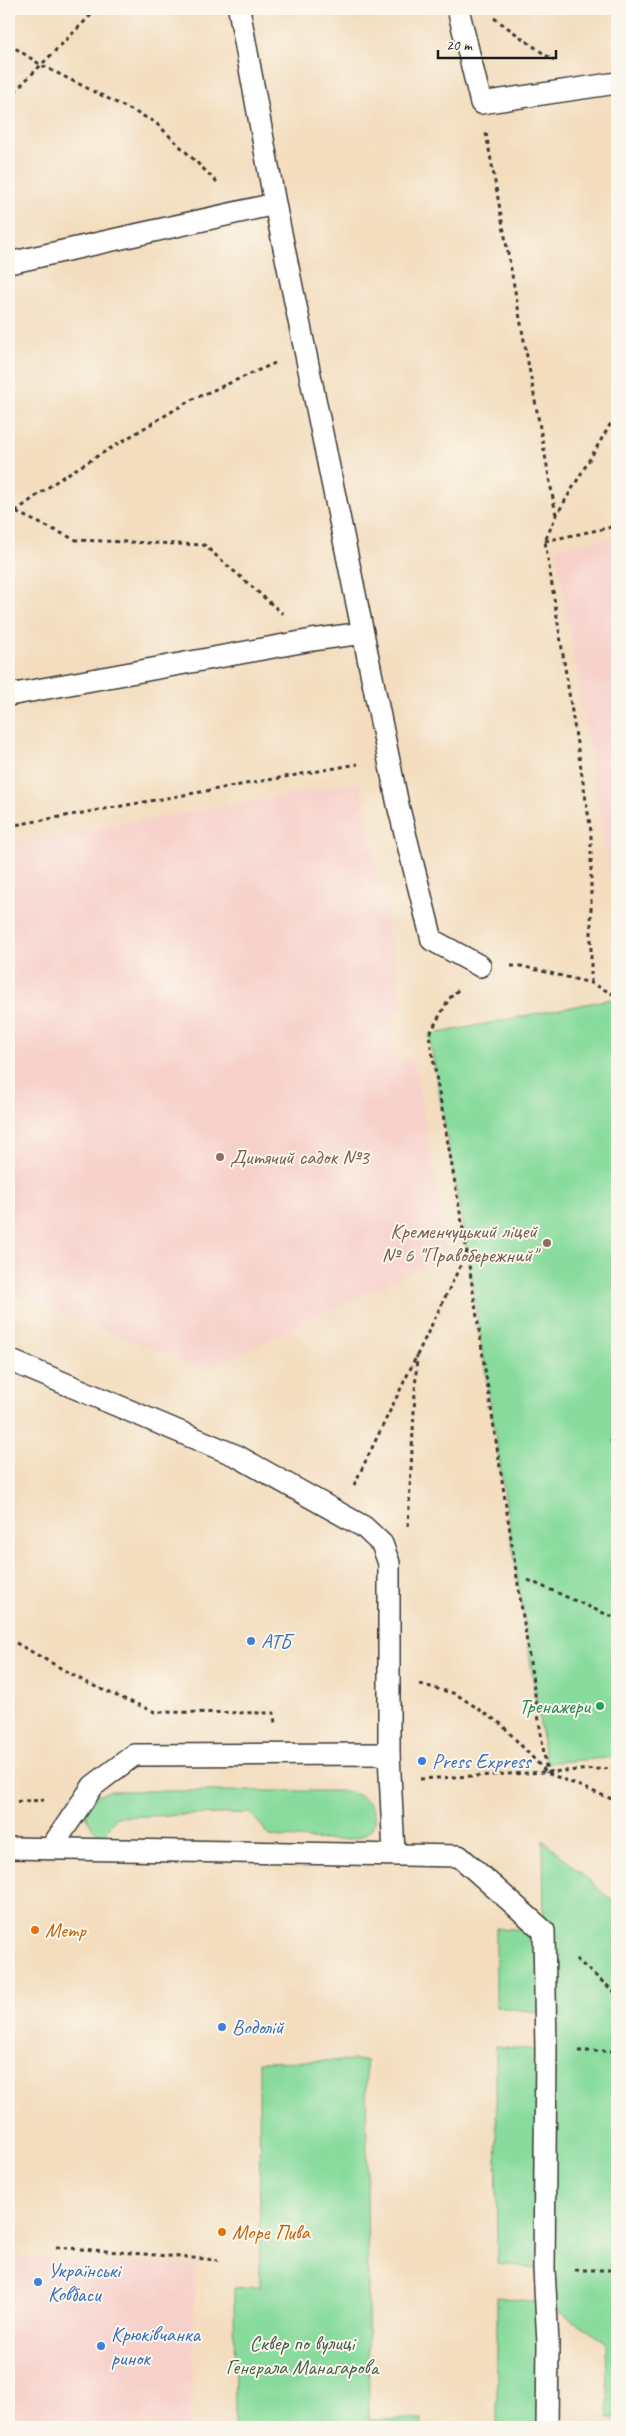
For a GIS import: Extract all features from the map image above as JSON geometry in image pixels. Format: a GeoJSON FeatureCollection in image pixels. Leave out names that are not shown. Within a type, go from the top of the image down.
{"type":"FeatureCollection","features":[{"type":"Feature","properties":{"kind":"lane"},"geometry":{"type":"LineString","coordinates":[[239,9],[275,204],[398,805],[432,940],[480,966]]}},
{"type":"Feature","properties":{"kind":"lane"},"geometry":{"type":"LineString","coordinates":[[458,9],[481,103],[617,83]]}},
{"type":"Feature","properties":{"kind":"lane"},"geometry":{"type":"LineString","coordinates":[[9,263],[275,204]]}},
{"type":"Feature","properties":{"kind":"lane"},"geometry":{"type":"LineString","coordinates":[[9,695],[312,640],[363,633]]}},
{"type":"Feature","properties":{"kind":"lane"},"geometry":{"type":"LineString","coordinates":[[9,1360],[237,1456],[364,1527],[382,1544],[389,1563],[389,1754],[394,1853]]}},
{"type":"Feature","properties":{"kind":"lane"},"geometry":{"type":"LineString","coordinates":[[51,1848],[94,1786],[134,1755],[389,1754]]}},
{"type":"Feature","properties":{"kind":"lane"},"geometry":{"type":"LineString","coordinates":[[9,1848],[238,1853],[394,1853],[459,1856],[544,1931],[546,2051],[544,2269],[548,2343],[547,2427]]}},
{"type":"Feature","properties":{"kind":"path"},"geometry":{"type":"LineString","coordinates":[[9,97],[97,9]]}},
{"type":"Feature","properties":{"kind":"path"},"geometry":{"type":"LineString","coordinates":[[489,14],[591,87]]}},
{"type":"Feature","properties":{"kind":"path"},"geometry":{"type":"LineString","coordinates":[[9,44],[41,65],[156,122],[246,211]]}},
{"type":"Feature","properties":{"kind":"path"},"geometry":{"type":"LineString","coordinates":[[481,103],[556,516]]}},
{"type":"Feature","properties":{"kind":"path"},"geometry":{"type":"LineString","coordinates":[[9,516],[61,478],[191,400],[305,350]]}},
{"type":"Feature","properties":{"kind":"path"},"geometry":{"type":"LineString","coordinates":[[591,984],[591,832],[545,541],[556,516],[617,413]]}},
{"type":"Feature","properties":{"kind":"path"},"geometry":{"type":"LineString","coordinates":[[9,508],[76,540],[204,545],[312,640]]}},
{"type":"Feature","properties":{"kind":"path"},"geometry":{"type":"LineString","coordinates":[[545,541],[617,526]]}},
{"type":"Feature","properties":{"kind":"path"},"geometry":{"type":"LineString","coordinates":[[9,826],[388,758]]}},
{"type":"Feature","properties":{"kind":"path"},"geometry":{"type":"LineString","coordinates":[[547,1773],[467,1252],[429,1035],[449,1000],[480,966],[521,966],[591,984],[617,996]]}},
{"type":"Feature","properties":{"kind":"path"},"geometry":{"type":"LineString","coordinates":[[340,1513],[467,1252]]}},
{"type":"Feature","properties":{"kind":"path"},"geometry":{"type":"LineString","coordinates":[[408,1532],[418,1353]]}},
{"type":"Feature","properties":{"kind":"path"},"geometry":{"type":"LineString","coordinates":[[611,1440],[614,1455],[617,1454]]}},
{"type":"Feature","properties":{"kind":"path"},"geometry":{"type":"LineString","coordinates":[[528,1580],[617,1619]]}},
{"type":"Feature","properties":{"kind":"path"},"geometry":{"type":"LineString","coordinates":[[9,1639],[89,1684],[155,1712]]}},
{"type":"Feature","properties":{"kind":"path"},"geometry":{"type":"LineString","coordinates":[[418,1683],[456,1694],[501,1724],[547,1773],[617,1801]]}},
{"type":"Feature","properties":{"kind":"path"},"geometry":{"type":"LineString","coordinates":[[390,1780],[617,1768]]}},
{"type":"Feature","properties":{"kind":"path"},"geometry":{"type":"LineString","coordinates":[[9,1802],[37,1802],[46,1799]]}},
{"type":"Feature","properties":{"kind":"path"},"geometry":{"type":"LineString","coordinates":[[544,1931],[617,1994]]}},
{"type":"Feature","properties":{"kind":"path"},"geometry":{"type":"LineString","coordinates":[[546,2051],[617,2051]]}},
{"type":"Feature","properties":{"kind":"path"},"geometry":{"type":"LineString","coordinates":[[56,2247],[218,2260]]}},
{"type":"Feature","properties":{"kind":"path"},"geometry":{"type":"LineString","coordinates":[[544,2269],[617,2270]]}},
{"type":"Feature","properties":{"kind":"shaded area"},"geometry":{"type":"Polygon","coordinates":[[[617,536],[617,924],[556,548],[617,536]]]}},
{"type":"Feature","properties":{"kind":"shaded area","name":"Дитячий садок №3"},"geometry":{"type":"Polygon","coordinates":[[[360,782],[404,1009],[388,1013],[397,1060],[413,1057],[449,1254],[205,1370],[9,1292],[9,844],[360,782]]]}},
{"type":"Feature","properties":{"kind":"shaded area","name":"Крюківчанка ринок"},"geometry":{"type":"Polygon","coordinates":[[[9,2257],[195,2265],[191,2427],[9,2427],[9,2257]]]}},
{"type":"Feature","properties":{"kind":"green space","name":"Кременчуцький ліцей № 6 \"Правобережний\""},"geometry":{"type":"Polygon","coordinates":[[[611,999],[617,1012],[617,1757],[546,1763],[467,1252],[429,1035],[611,999]]]}},
{"type":"Feature","properties":{"kind":"green space"},"geometry":{"type":"Polygon","coordinates":[[[110,1791],[344,1791],[363,1798],[370,1805],[374,1813],[374,1820],[372,1828],[366,1834],[356,1838],[326,1840],[270,1836],[250,1813],[116,1817],[103,1837],[90,1825],[87,1811],[93,1798],[110,1791]]]}},
{"type":"Feature","properties":{"kind":"green space"},"geometry":{"type":"Polygon","coordinates":[[[543,1840],[617,1905],[617,2418],[608,2418],[606,2342],[546,2303],[547,2427],[497,2427],[497,2297],[545,2303],[544,2269],[497,2263],[496,2046],[546,2051],[545,2013],[496,2007],[496,1928],[544,1931],[543,1840]]]}},
{"type":"Feature","properties":{"kind":"green space","name":"Сквер по вулиці Генерала Манагарова"},"geometry":{"type":"Polygon","coordinates":[[[366,2060],[369,2420],[421,2419],[421,2427],[235,2427],[234,2288],[260,2287],[259,2062],[366,2060]]]}},
{"type":"Feature","properties":{"kind":"place","name":"Дитячий садок №3"},"geometry":{"type":"Point","coordinates":[220,1157]}},
{"type":"Feature","properties":{"kind":"place","name":"Кременчуцький ліцей № 6 \"Правобережний\""},"geometry":{"type":"Point","coordinates":[547,1243]}},
{"type":"Feature","properties":{"kind":"place","name":"АТБ"},"geometry":{"type":"Point","coordinates":[251,1641]}},
{"type":"Feature","properties":{"kind":"place","name":"Тренажери"},"geometry":{"type":"Point","coordinates":[600,1706]}},
{"type":"Feature","properties":{"kind":"place","name":"Press Express"},"geometry":{"type":"Point","coordinates":[422,1761]}},
{"type":"Feature","properties":{"kind":"place","name":"Метр"},"geometry":{"type":"Point","coordinates":[35,1930]}},
{"type":"Feature","properties":{"kind":"place","name":"Водолій"},"geometry":{"type":"Point","coordinates":[222,2027]}},
{"type":"Feature","properties":{"kind":"place","name":"Море Пива"},"geometry":{"type":"Point","coordinates":[222,2232]}},
{"type":"Feature","properties":{"kind":"place","name":"Українські Ковбаси"},"geometry":{"type":"Point","coordinates":[38,2282]}},
{"type":"Feature","properties":{"kind":"place","name":"Крюківчанка ринок"},"geometry":{"type":"Point","coordinates":[101,2346]}}]}
